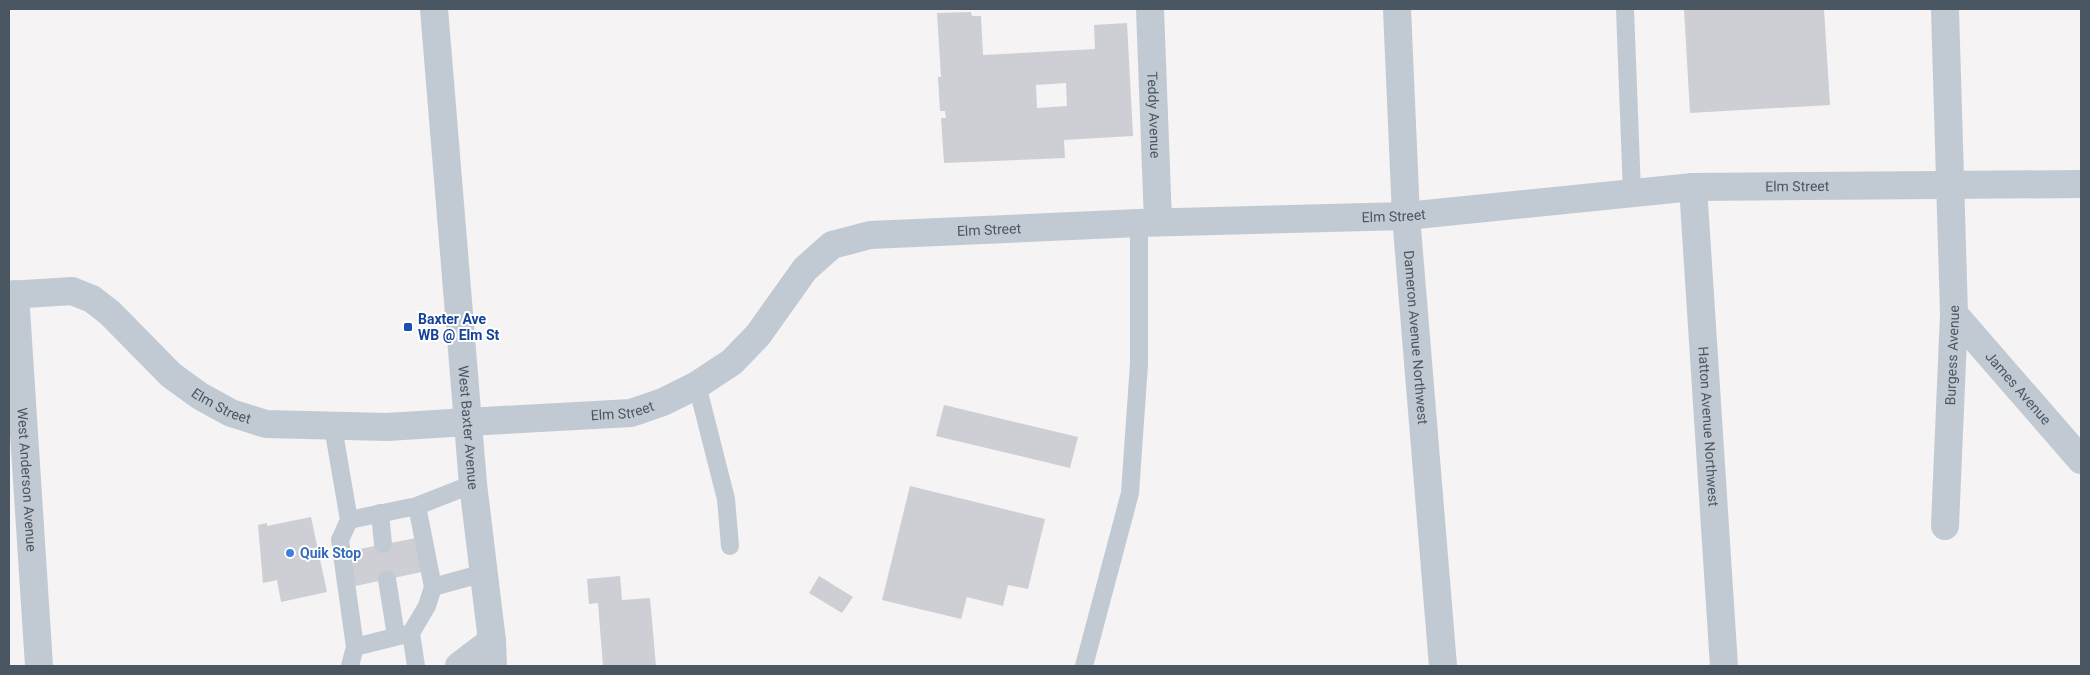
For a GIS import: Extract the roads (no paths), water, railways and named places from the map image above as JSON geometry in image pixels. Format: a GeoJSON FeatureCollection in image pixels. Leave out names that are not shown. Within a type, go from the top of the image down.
{"type":"FeatureCollection","features":[{"type":"Feature","properties":{"kind":"street","name":"West Baxter Avenue"},"geometry":{"type":"LineString","coordinates":[[434,9],[472,484],[493,654]]}},
{"type":"Feature","properties":{"kind":"street","name":"Teddy Avenue"},"geometry":{"type":"LineString","coordinates":[[1149,222],[1150,9]]}},
{"type":"Feature","properties":{"kind":"street","name":"Dameron Avenue Northwest"},"geometry":{"type":"LineString","coordinates":[[1397,9],[1406,216],[1443,666]]}},
{"type":"Feature","properties":{"kind":"street","name":"Burgess Avenue"},"geometry":{"type":"LineString","coordinates":[[1945,526],[1954,314],[1949,184],[1946,9]]}},
{"type":"Feature","properties":{"kind":"street","name":"Elm Street"},"geometry":{"type":"LineString","coordinates":[[11,290],[72,291],[92,300],[110,313],[171,375],[200,396],[231,413],[266,424],[387,427],[631,413],[662,402],[697,385],[732,362],[752,342],[805,270],[832,245],[870,235],[1149,222],[1406,216],[1693,187],[2081,184]]}},
{"type":"Feature","properties":{"kind":"street","name":"Hatton Avenue Northwest"},"geometry":{"type":"LineString","coordinates":[[1693,187],[1724,666]]}},
{"type":"Feature","properties":{"kind":"street","name":"West Anderson Avenue"},"geometry":{"type":"LineString","coordinates":[[11,290],[39,666]]}},
{"type":"Feature","properties":{"kind":"street","name":"James Avenue"},"geometry":{"type":"LineString","coordinates":[[1954,314],[2081,460]]}},
{"type":"Feature","properties":{"kind":"street"},"geometry":{"type":"LineString","coordinates":[[459,666],[493,654]]}},
{"type":"Feature","properties":{"kind":"lane"},"geometry":{"type":"LineString","coordinates":[[1625,9],[1632,193]]}},
{"type":"Feature","properties":{"kind":"lane"},"geometry":{"type":"LineString","coordinates":[[1084,666],[1130,493],[1149,222]]}},
{"type":"Feature","properties":{"kind":"lane"},"geometry":{"type":"LineString","coordinates":[[697,385],[726,499],[730,546]]}},
{"type":"Feature","properties":{"kind":"lane"},"geometry":{"type":"LineString","coordinates":[[333,427],[349,520],[340,540],[356,647],[350,666]]}},
{"type":"Feature","properties":{"kind":"lane"},"geometry":{"type":"LineString","coordinates":[[349,520],[417,506],[472,484]]}},
{"type":"Feature","properties":{"kind":"lane"},"geometry":{"type":"LineString","coordinates":[[356,647],[403,635],[427,606],[433,587],[417,506]]}},
{"type":"Feature","properties":{"kind":"lane"},"geometry":{"type":"LineString","coordinates":[[380,514],[383,544]]}},
{"type":"Feature","properties":{"kind":"lane"},"geometry":{"type":"LineString","coordinates":[[433,587],[484,573]]}},
{"type":"Feature","properties":{"kind":"lane"},"geometry":{"type":"LineString","coordinates":[[387,579],[403,635],[416,666]]}},
{"type":"Feature","properties":{"kind":"place","name":"Baxter Ave WB @ Elm St"},"geometry":{"type":"Point","coordinates":[408,327]}},
{"type":"Feature","properties":{"kind":"place","name":"Quik Stop"},"geometry":{"type":"Point","coordinates":[290,553]}}]}
